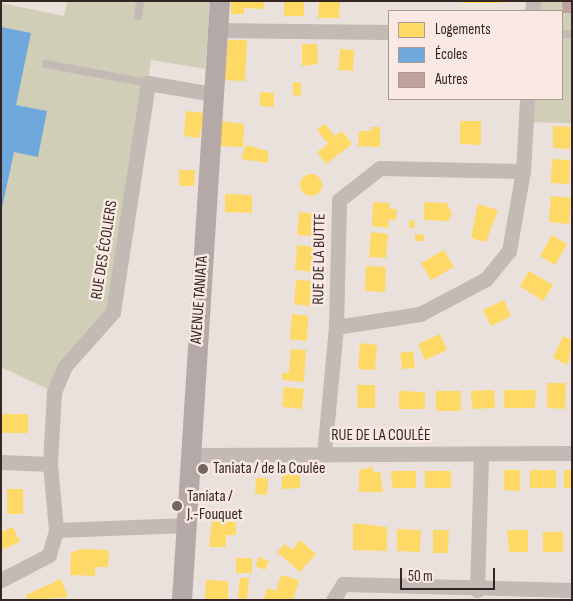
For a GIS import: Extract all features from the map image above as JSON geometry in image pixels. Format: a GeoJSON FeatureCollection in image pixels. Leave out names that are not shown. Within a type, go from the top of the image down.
{"type":"FeatureCollection","features":[{"type":"Feature","properties":{"kind":"main road","name":"AVENUE TANIATA"},"geometry":{"type":"LineString","coordinates":[[182,600],[220,1]]}},
{"type":"Feature","properties":{"kind":"street"},"geometry":{"type":"LineString","coordinates":[[218,30],[388,32]]}},
{"type":"Feature","properties":{"kind":"street"},"geometry":{"type":"LineString","coordinates":[[148,84],[214,94]]}},
{"type":"Feature","properties":{"kind":"street","name":"RUE DES ÉCOLIERS"},"geometry":{"type":"LineString","coordinates":[[56,530],[50,464],[54,392],[65,366],[113,312],[148,84]]}},
{"type":"Feature","properties":{"kind":"street"},"geometry":{"type":"LineString","coordinates":[[336,327],[420,314],[486,279],[509,251],[523,170],[527,100]]}},
{"type":"Feature","properties":{"kind":"street","name":"RUE DE LA BUTTE"},"geometry":{"type":"LineString","coordinates":[[324,454],[336,327],[339,200],[380,168],[523,170]]}},
{"type":"Feature","properties":{"kind":"street","name":"RUE DE LA COULÉE"},"geometry":{"type":"LineString","coordinates":[[191,455],[572,453]]}},
{"type":"Feature","properties":{"kind":"street"},"geometry":{"type":"LineString","coordinates":[[477,590],[481,454]]}},
{"type":"Feature","properties":{"kind":"street"},"geometry":{"type":"LineString","coordinates":[[1,462],[50,464]]}},
{"type":"Feature","properties":{"kind":"street"},"geometry":{"type":"LineString","coordinates":[[1,580],[49,555],[56,530],[187,526]]}},
{"type":"Feature","properties":{"kind":"street"},"geometry":{"type":"LineString","coordinates":[[333,600],[343,584],[477,590],[572,590]]}},
{"type":"Feature","properties":{"kind":"lane"},"geometry":{"type":"LineString","coordinates":[[138,16],[140,1]]}},
{"type":"Feature","properties":{"kind":"lane"},"geometry":{"type":"LineString","coordinates":[[46,64],[148,84]]}},
{"type":"Feature","properties":{"kind":"shaded area"},"geometry":{"type":"Polygon","coordinates":[[[67,1],[210,1],[205,69],[151,60],[113,312],[54,392],[1,367],[1,3],[64,16],[67,1]]]}},
{"type":"Feature","properties":{"kind":"shaded area"},"geometry":{"type":"Polygon","coordinates":[[[533,1],[572,1],[572,123],[526,122],[527,100],[563,100],[563,10],[532,10],[533,1]]]}},
{"type":"Feature","properties":{"kind":"building: Logements"},"geometry":{"type":"Polygon","coordinates":[[[231,1],[264,1],[264,9],[244,8],[244,14],[231,14],[231,1]]]}},
{"type":"Feature","properties":{"kind":"building: Logements"},"geometry":{"type":"Polygon","coordinates":[[[284,1],[304,1],[304,16],[284,16],[284,1]]]}},
{"type":"Feature","properties":{"kind":"building: Logements"},"geometry":{"type":"Polygon","coordinates":[[[319,1],[340,1],[339,18],[318,18],[319,1]]]}},
{"type":"Feature","properties":{"kind":"building: Logements"},"geometry":{"type":"Polygon","coordinates":[[[461,1],[502,1],[502,3],[461,3],[461,1]]]}},
{"type":"Feature","properties":{"kind":"building: Logements"},"geometry":{"type":"Polygon","coordinates":[[[228,40],[247,40],[245,81],[224,80],[228,40]]]}},
{"type":"Feature","properties":{"kind":"building: Logements"},"geometry":{"type":"Polygon","coordinates":[[[302,44],[317,44],[318,64],[302,66],[302,44]]]}},
{"type":"Feature","properties":{"kind":"building: Logements"},"geometry":{"type":"Polygon","coordinates":[[[340,49],[354,50],[353,71],[338,70],[340,49]]]}},
{"type":"Feature","properties":{"kind":"building: Logements"},"geometry":{"type":"Polygon","coordinates":[[[293,82],[301,83],[301,96],[293,95],[293,82]]]}},
{"type":"Feature","properties":{"kind":"building: Logements"},"geometry":{"type":"Polygon","coordinates":[[[260,92],[274,93],[274,107],[260,106],[260,92]]]}},
{"type":"Feature","properties":{"kind":"building: Logements"},"geometry":{"type":"Polygon","coordinates":[[[186,111],[205,113],[199,138],[184,136],[186,111]]]}},
{"type":"Feature","properties":{"kind":"building: Logements"},"geometry":{"type":"Polygon","coordinates":[[[221,121],[244,124],[243,147],[220,146],[221,121]]]}},
{"type":"Feature","properties":{"kind":"building: Logements"},"geometry":{"type":"Polygon","coordinates":[[[460,121],[481,121],[481,145],[460,144],[460,121]]]}},
{"type":"Feature","properties":{"kind":"building: Logements"},"geometry":{"type":"Polygon","coordinates":[[[325,124],[335,136],[342,131],[352,144],[326,164],[317,152],[328,144],[317,130],[325,124]]]}},
{"type":"Feature","properties":{"kind":"building: Logements"},"geometry":{"type":"Polygon","coordinates":[[[553,126],[571,127],[570,149],[553,148],[553,126]]]}},
{"type":"Feature","properties":{"kind":"building: Logements"},"geometry":{"type":"Polygon","coordinates":[[[371,127],[380,127],[380,147],[358,146],[359,131],[371,131],[371,127]]]}},
{"type":"Feature","properties":{"kind":"building: Logements"},"geometry":{"type":"Polygon","coordinates":[[[246,145],[268,151],[268,163],[241,159],[246,145]]]}},
{"type":"Feature","properties":{"kind":"building: Logements"},"geometry":{"type":"Polygon","coordinates":[[[552,159],[570,160],[569,184],[551,183],[552,159]]]}},
{"type":"Feature","properties":{"kind":"building: Logements"},"geometry":{"type":"Polygon","coordinates":[[[179,170],[195,170],[194,186],[179,186],[179,170]]]}},
{"type":"Feature","properties":{"kind":"building: Logements"},"geometry":{"type":"Polygon","coordinates":[[[311,174],[319,177],[322,185],[319,193],[311,196],[303,193],[300,185],[303,177],[311,174]]]}},
{"type":"Feature","properties":{"kind":"building: Logements"},"geometry":{"type":"Polygon","coordinates":[[[225,194],[252,195],[252,213],[225,212],[225,194]]]}},
{"type":"Feature","properties":{"kind":"building: Logements"},"geometry":{"type":"Polygon","coordinates":[[[551,196],[571,198],[569,224],[549,222],[551,196]]]}},
{"type":"Feature","properties":{"kind":"building: Logements"},"geometry":{"type":"Polygon","coordinates":[[[373,202],[390,203],[390,209],[397,209],[396,220],[389,219],[388,228],[372,226],[373,202]]]}},
{"type":"Feature","properties":{"kind":"building: Logements"},"geometry":{"type":"Polygon","coordinates":[[[424,202],[447,203],[452,214],[448,221],[424,220],[424,202]]]}},
{"type":"Feature","properties":{"kind":"building: Logements"},"geometry":{"type":"Polygon","coordinates":[[[478,204],[498,210],[486,242],[471,238],[478,204]]]}},
{"type":"Feature","properties":{"kind":"building: Logements"},"geometry":{"type":"Polygon","coordinates":[[[299,212],[317,214],[316,236],[297,235],[299,212]]]}},
{"type":"Feature","properties":{"kind":"building: Logements"},"geometry":{"type":"Polygon","coordinates":[[[409,220],[415,221],[414,228],[409,228],[409,220]]]}},
{"type":"Feature","properties":{"kind":"building: Logements"},"geometry":{"type":"Polygon","coordinates":[[[371,232],[388,234],[386,258],[369,257],[371,232]]]}},
{"type":"Feature","properties":{"kind":"building: Logements"},"geometry":{"type":"Polygon","coordinates":[[[415,234],[424,235],[424,241],[415,241],[415,234]]]}},
{"type":"Feature","properties":{"kind":"building: Logements"},"geometry":{"type":"Polygon","coordinates":[[[552,235],[567,244],[555,265],[540,256],[552,235]]]}},
{"type":"Feature","properties":{"kind":"building: Logements"},"geometry":{"type":"Polygon","coordinates":[[[297,245],[314,247],[312,272],[295,270],[297,245]]]}},
{"type":"Feature","properties":{"kind":"building: Logements"},"geometry":{"type":"Polygon","coordinates":[[[444,250],[454,267],[431,280],[421,263],[444,250]]]}},
{"type":"Feature","properties":{"kind":"building: Logements"},"geometry":{"type":"Polygon","coordinates":[[[366,266],[386,267],[385,292],[365,291],[366,266]]]}},
{"type":"Feature","properties":{"kind":"building: Logements"},"geometry":{"type":"Polygon","coordinates":[[[529,271],[553,285],[543,301],[520,286],[529,271]]]}},
{"type":"Feature","properties":{"kind":"building: Logements"},"geometry":{"type":"Polygon","coordinates":[[[296,280],[312,281],[310,306],[294,304],[296,280]]]}},
{"type":"Feature","properties":{"kind":"building: Logements"},"geometry":{"type":"Polygon","coordinates":[[[504,300],[511,316],[491,326],[483,310],[504,300]]]}},
{"type":"Feature","properties":{"kind":"building: Logements"},"geometry":{"type":"Polygon","coordinates":[[[292,314],[308,316],[307,341],[290,339],[292,314]]]}},
{"type":"Feature","properties":{"kind":"building: Logements"},"geometry":{"type":"Polygon","coordinates":[[[440,334],[447,350],[425,360],[418,344],[440,334]]]}},
{"type":"Feature","properties":{"kind":"building: Logements"},"geometry":{"type":"Polygon","coordinates":[[[563,336],[572,340],[568,365],[553,358],[563,336]]]}},
{"type":"Feature","properties":{"kind":"building: Logements"},"geometry":{"type":"Polygon","coordinates":[[[360,343],[377,345],[375,370],[358,369],[360,343]]]}},
{"type":"Feature","properties":{"kind":"building: Logements"},"geometry":{"type":"Polygon","coordinates":[[[291,349],[306,350],[304,382],[282,380],[282,373],[289,373],[291,349]]]}},
{"type":"Feature","properties":{"kind":"building: Logements"},"geometry":{"type":"Polygon","coordinates":[[[413,351],[415,368],[402,369],[400,353],[413,351]]]}},
{"type":"Feature","properties":{"kind":"building: Logements"},"geometry":{"type":"Polygon","coordinates":[[[547,383],[566,383],[565,409],[547,408],[547,383]]]}},
{"type":"Feature","properties":{"kind":"building: Logements"},"geometry":{"type":"Polygon","coordinates":[[[357,385],[375,385],[375,408],[358,408],[357,385]]]}},
{"type":"Feature","properties":{"kind":"building: Logements"},"geometry":{"type":"Polygon","coordinates":[[[284,387],[304,389],[302,409],[282,407],[284,387]]]}},
{"type":"Feature","properties":{"kind":"building: Logements"},"geometry":{"type":"Polygon","coordinates":[[[494,390],[495,408],[472,409],[471,391],[494,390]]]}},
{"type":"Feature","properties":{"kind":"building: Logements"},"geometry":{"type":"Polygon","coordinates":[[[504,390],[536,390],[535,408],[504,408],[504,390]]]}},
{"type":"Feature","properties":{"kind":"building: Logements"},"geometry":{"type":"Polygon","coordinates":[[[399,391],[425,392],[425,409],[399,409],[399,391]]]}},
{"type":"Feature","properties":{"kind":"building: Logements"},"geometry":{"type":"Polygon","coordinates":[[[436,391],[461,391],[461,411],[436,411],[436,391]]]}},
{"type":"Feature","properties":{"kind":"building: Logements"},"geometry":{"type":"Polygon","coordinates":[[[2,414],[28,414],[28,433],[2,433],[2,414]]]}},
{"type":"Feature","properties":{"kind":"building: Logements"},"geometry":{"type":"Polygon","coordinates":[[[373,467],[373,472],[380,472],[383,492],[359,492],[359,470],[373,467]]]}},
{"type":"Feature","properties":{"kind":"building: Logements"},"geometry":{"type":"Polygon","coordinates":[[[282,470],[300,470],[300,488],[282,489],[282,470]]]}},
{"type":"Feature","properties":{"kind":"building: Logements"},"geometry":{"type":"Polygon","coordinates":[[[504,470],[520,470],[520,491],[504,490],[504,470]]]}},
{"type":"Feature","properties":{"kind":"building: Logements"},"geometry":{"type":"Polygon","coordinates":[[[530,470],[556,470],[556,488],[530,488],[530,470]]]}},
{"type":"Feature","properties":{"kind":"building: Logements"},"geometry":{"type":"Polygon","coordinates":[[[564,470],[572,470],[572,488],[564,488],[564,470]]]}},
{"type":"Feature","properties":{"kind":"building: Logements"},"geometry":{"type":"Polygon","coordinates":[[[391,471],[416,471],[416,488],[392,488],[391,471]]]}},
{"type":"Feature","properties":{"kind":"building: Logements"},"geometry":{"type":"Polygon","coordinates":[[[425,471],[451,471],[451,488],[425,488],[425,471]]]}},
{"type":"Feature","properties":{"kind":"building: Logements"},"geometry":{"type":"Polygon","coordinates":[[[256,478],[268,478],[267,495],[255,494],[256,478]]]}},
{"type":"Feature","properties":{"kind":"building: Logements"},"geometry":{"type":"Polygon","coordinates":[[[7,489],[23,489],[23,514],[7,514],[7,489]]]}},
{"type":"Feature","properties":{"kind":"building: Logements"},"geometry":{"type":"Polygon","coordinates":[[[213,513],[230,514],[230,522],[236,522],[236,535],[226,535],[226,547],[209,547],[213,513]]]}},
{"type":"Feature","properties":{"kind":"building: Logements"},"geometry":{"type":"Polygon","coordinates":[[[353,523],[387,527],[387,551],[353,550],[353,523]]]}},
{"type":"Feature","properties":{"kind":"building: Logements"},"geometry":{"type":"Polygon","coordinates":[[[13,527],[20,542],[1,550],[1,532],[13,527]]]}},
{"type":"Feature","properties":{"kind":"building: Logements"},"geometry":{"type":"Polygon","coordinates":[[[397,529],[421,530],[420,552],[397,551],[397,529]]]}},
{"type":"Feature","properties":{"kind":"building: Logements"},"geometry":{"type":"Polygon","coordinates":[[[433,530],[449,530],[448,553],[433,553],[433,530]]]}},
{"type":"Feature","properties":{"kind":"building: Logements"},"geometry":{"type":"Polygon","coordinates":[[[507,530],[528,530],[528,552],[509,552],[507,530]]]}},
{"type":"Feature","properties":{"kind":"building: Logements"},"geometry":{"type":"Polygon","coordinates":[[[543,532],[563,532],[563,552],[543,552],[543,532]]]}},
{"type":"Feature","properties":{"kind":"building: Logements"},"geometry":{"type":"Polygon","coordinates":[[[300,540],[316,554],[300,572],[277,552],[285,544],[292,550],[300,540]]]}},
{"type":"Feature","properties":{"kind":"building: Logements"},"geometry":{"type":"Polygon","coordinates":[[[83,549],[109,550],[108,567],[95,567],[95,576],[70,575],[71,552],[83,549]]]}},
{"type":"Feature","properties":{"kind":"building: Logements"},"geometry":{"type":"Polygon","coordinates":[[[259,557],[269,561],[265,570],[255,566],[259,557]]]}},
{"type":"Feature","properties":{"kind":"building: Logements"},"geometry":{"type":"Polygon","coordinates":[[[236,558],[252,558],[252,573],[236,573],[236,558]]]}},
{"type":"Feature","properties":{"kind":"building: Logements"},"geometry":{"type":"Polygon","coordinates":[[[281,575],[299,580],[293,600],[264,599],[267,588],[276,591],[281,575]]]}},
{"type":"Feature","properties":{"kind":"building: Logements"},"geometry":{"type":"Polygon","coordinates":[[[240,578],[249,578],[247,599],[238,598],[240,578]]]}},
{"type":"Feature","properties":{"kind":"building: Logements"},"geometry":{"type":"Polygon","coordinates":[[[61,579],[68,597],[28,600],[26,595],[61,579]]]}},
{"type":"Feature","properties":{"kind":"building: Logements"},"geometry":{"type":"Polygon","coordinates":[[[206,580],[228,581],[228,600],[205,600],[206,580]]]}},
{"type":"Feature","properties":{"kind":"building: Écoles"},"geometry":{"type":"Polygon","coordinates":[[[1,27],[31,33],[16,105],[47,111],[38,157],[14,152],[2,208],[1,27]]]}},
{"type":"Feature","properties":{"kind":"building: Autres"},"geometry":{"type":"Polygon","coordinates":[[[562,1],[572,1],[572,13],[563,13],[562,1]]]}},
{"type":"Feature","properties":{"kind":"place","name":"Taniata / de la Coulée"},"geometry":{"type":"Point","coordinates":[203,469]}},
{"type":"Feature","properties":{"kind":"place","name":"Taniata / J.-Fouquet"},"geometry":{"type":"Point","coordinates":[177,506]}}]}
